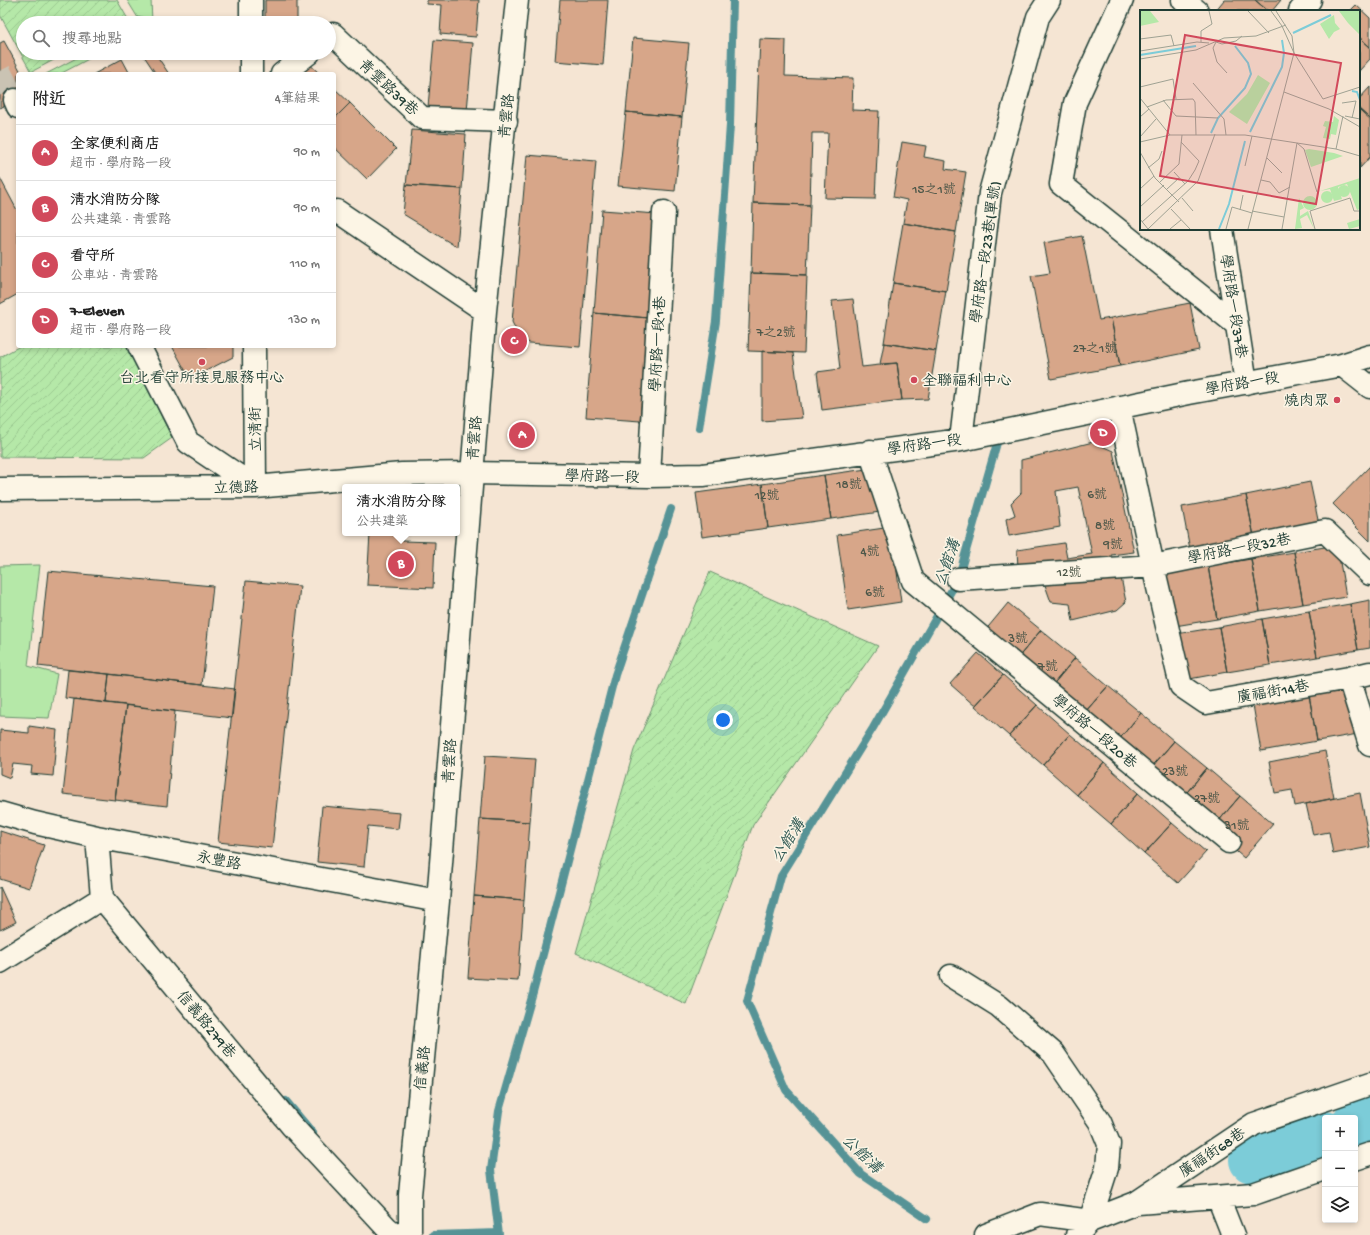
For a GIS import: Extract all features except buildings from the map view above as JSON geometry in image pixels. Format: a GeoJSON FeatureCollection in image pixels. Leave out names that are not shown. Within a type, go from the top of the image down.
{"type":"FeatureCollection","features":[{"type":"Feature","properties":{"kind":"street"},"geometry":{"type":"LineString","coordinates":[[251,0],[251,16]]}},
{"type":"Feature","properties":{"kind":"street","name":"青雲路"},"geometry":{"type":"LineString","coordinates":[[438,901],[485,311],[506,121],[517,0]]}},
{"type":"Feature","properties":{"kind":"street","name":"學府路一段23巷(單號)"},"geometry":{"type":"LineString","coordinates":[[961,440],[990,193],[1038,17],[1049,0]]}},
{"type":"Feature","properties":{"kind":"street"},"geometry":{"type":"LineString","coordinates":[[1122,0],[1074,102],[1061,184],[1237,325]]}},
{"type":"Feature","properties":{"kind":"street"},"geometry":{"type":"LineString","coordinates":[[1183,0],[1196,10]]}},
{"type":"Feature","properties":{"kind":"street"},"geometry":{"type":"LineString","coordinates":[[1205,10],[1212,0]]}},
{"type":"Feature","properties":{"kind":"street"},"geometry":{"type":"LineString","coordinates":[[1301,10],[1310,0]]}},
{"type":"Feature","properties":{"kind":"street","name":"青雲路39巷"},"geometry":{"type":"LineString","coordinates":[[336,37],[422,118],[506,121]]}},
{"type":"Feature","properties":{"kind":"street"},"geometry":{"type":"LineString","coordinates":[[251,60],[251,72]]}},
{"type":"Feature","properties":{"kind":"street"},"geometry":{"type":"LineString","coordinates":[[285,72],[300,60]]}},
{"type":"Feature","properties":{"kind":"street"},"geometry":{"type":"LineString","coordinates":[[337,211],[485,311]]}},
{"type":"Feature","properties":{"kind":"street","name":"學府路一段1巷"},"geometry":{"type":"LineString","coordinates":[[649,476],[664,212]]}},
{"type":"Feature","properties":{"kind":"street","name":"學府路一段37巷"},"geometry":{"type":"LineString","coordinates":[[1222,230],[1246,383]]}},
{"type":"Feature","properties":{"kind":"street"},"geometry":{"type":"LineString","coordinates":[[140,348],[188,442],[255,488]]}},
{"type":"Feature","properties":{"kind":"street","name":"立清街"},"geometry":{"type":"LineString","coordinates":[[254,348],[255,488]]}},
{"type":"Feature","properties":{"kind":"street","name":"學府路一段"},"geometry":{"type":"LineString","coordinates":[[471,473],[649,476],[703,475],[870,451],[961,440],[1119,407],[1342,365],[1370,356]]}},
{"type":"Feature","properties":{"kind":"street"},"geometry":{"type":"LineString","coordinates":[[1342,365],[1370,387]]}},
{"type":"Feature","properties":{"kind":"street"},"geometry":{"type":"LineString","coordinates":[[1119,407],[1153,566]]}},
{"type":"Feature","properties":{"kind":"street","name":"學府路一段20巷"},"geometry":{"type":"LineString","coordinates":[[870,451],[912,582],[1230,842]]}},
{"type":"Feature","properties":{"kind":"street","name":"立德路"},"geometry":{"type":"LineString","coordinates":[[0,489],[255,488],[402,474],[471,473]]}},
{"type":"Feature","properties":{"kind":"street","name":"學府路一段32巷"},"geometry":{"type":"LineString","coordinates":[[958,579],[1153,566],[1325,531],[1370,574]]}},
{"type":"Feature","properties":{"kind":"street","name":"廣福街14巷"},"geometry":{"type":"LineString","coordinates":[[1153,566],[1181,686],[1206,702],[1370,673]]}},
{"type":"Feature","properties":{"kind":"street"},"geometry":{"type":"LineString","coordinates":[[1348,678],[1370,744]]}},
{"type":"Feature","properties":{"kind":"street","name":"永豐路"},"geometry":{"type":"LineString","coordinates":[[0,813],[35,823],[97,837],[438,901]]}},
{"type":"Feature","properties":{"kind":"street"},"geometry":{"type":"LineString","coordinates":[[0,962],[102,898],[97,837]]}},
{"type":"Feature","properties":{"kind":"street","name":"信義路279巷"},"geometry":{"type":"LineString","coordinates":[[102,898],[292,1126],[387,1228],[396,1235]]}},
{"type":"Feature","properties":{"kind":"street","name":"信義路"},"geometry":{"type":"LineString","coordinates":[[410,1235],[410,1195],[438,901]]}},
{"type":"Feature","properties":{"kind":"street"},"geometry":{"type":"LineString","coordinates":[[951,976],[999,1006],[1053,1053],[1100,1122],[1109,1144],[1107,1168],[1083,1228]]}},
{"type":"Feature","properties":{"kind":"street","name":"廣福街68巷"},"geometry":{"type":"LineString","coordinates":[[1136,1203],[1254,1124],[1370,1084]]}},
{"type":"Feature","properties":{"kind":"street"},"geometry":{"type":"LineString","coordinates":[[1358,1158],[1370,1154]]}},
{"type":"Feature","properties":{"kind":"street","name":"廣福街68巷"},"geometry":{"type":"LineString","coordinates":[[1136,1203],[1253,1194],[1322,1170]]}},
{"type":"Feature","properties":{"kind":"street"},"geometry":{"type":"LineString","coordinates":[[1218,1197],[1233,1235]]}},
{"type":"Feature","properties":{"kind":"street"},"geometry":{"type":"LineString","coordinates":[[986,1235],[1040,1214],[1083,1228],[1136,1203]]}},
{"type":"Feature","properties":{"kind":"green space"},"geometry":{"type":"Polygon","coordinates":[[[0,0],[117,0],[126,16],[16,16],[16,44],[0,15],[0,0]]]}},
{"type":"Feature","properties":{"kind":"green space"},"geometry":{"type":"Polygon","coordinates":[[[127,0],[151,0],[152,16],[137,16],[127,0]]]}},
{"type":"Feature","properties":{"kind":"green space"},"geometry":{"type":"Polygon","coordinates":[[[24,60],[54,60],[31,72],[24,60]]]}},
{"type":"Feature","properties":{"kind":"green space"},"geometry":{"type":"Polygon","coordinates":[[[73,60],[87,60],[64,72],[50,72],[73,60]]]}},
{"type":"Feature","properties":{"kind":"green space"},"geometry":{"type":"Polygon","coordinates":[[[16,348],[128,348],[172,438],[144,458],[0,457],[0,357],[16,348]]]}},
{"type":"Feature","properties":{"kind":"green space"},"geometry":{"type":"Polygon","coordinates":[[[40,565],[28,666],[57,674],[49,718],[0,716],[0,566],[40,565]]]}},
{"type":"Feature","properties":{"kind":"green space"},"geometry":{"type":"Polygon","coordinates":[[[710,572],[878,646],[753,825],[686,1004],[576,953],[634,750],[710,572]]]}},
{"type":"Feature","properties":{"kind":"waterway"},"geometry":{"type":"LineString","coordinates":[[699,428],[716,321],[730,125],[733,0]]}},
{"type":"Feature","properties":{"kind":"waterway","name":"公館溝"},"geometry":{"type":"LineString","coordinates":[[927,1219],[861,1174],[786,1090],[747,1001],[781,876],[873,728],[958,579],[997,443]]}},
{"type":"Feature","properties":{"kind":"waterway"},"geometry":{"type":"LineString","coordinates":[[499,1235],[491,1170],[499,1111],[533,993],[615,675],[671,509]]}},
{"type":"Feature","properties":{"kind":"waterway"},"geometry":{"type":"LineString","coordinates":[[286,1101],[313,1133]]}},
{"type":"Feature","properties":{"kind":"waterway"},"geometry":{"type":"LineString","coordinates":[[1358,1122],[1370,1118]]}},
{"type":"Feature","properties":{"kind":"waterway"},"geometry":{"type":"LineString","coordinates":[[1252,1160],[1322,1135]]}},
{"type":"Feature","properties":{"kind":"waterway"},"geometry":{"type":"LineString","coordinates":[[433,1235],[499,1233]]}},
{"type":"Feature","properties":{"kind":"tunnel"},"geometry":{"type":"LineString","coordinates":[[0,71],[15,100]]}},
{"type":"Feature","properties":{"kind":"place","name":"看守所"},"geometry":{"type":"Point","coordinates":[514,341]}},
{"type":"Feature","properties":{"kind":"place","name":"台北看守所接見服務中心"},"geometry":{"type":"Point","coordinates":[202,362]}},
{"type":"Feature","properties":{"kind":"place","name":"全聯福利中心"},"geometry":{"type":"Point","coordinates":[914,380]}},
{"type":"Feature","properties":{"kind":"place","name":"燒肉眾"},"geometry":{"type":"Point","coordinates":[1337,400]}},
{"type":"Feature","properties":{"kind":"place","name":"7-Eleven"},"geometry":{"type":"Point","coordinates":[1103,433]}},
{"type":"Feature","properties":{"kind":"place","name":"全家便利商店"},"geometry":{"type":"Point","coordinates":[522,435]}},
{"type":"Feature","properties":{"kind":"place","name":"清水消防分隊"},"geometry":{"type":"Point","coordinates":[401,564]}}]}
